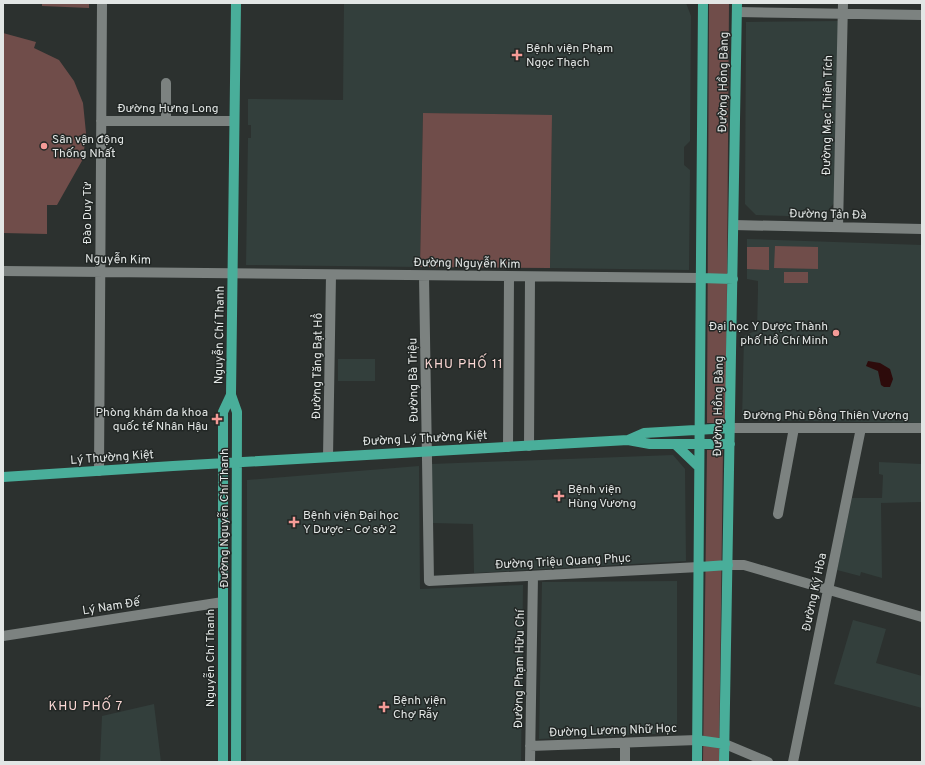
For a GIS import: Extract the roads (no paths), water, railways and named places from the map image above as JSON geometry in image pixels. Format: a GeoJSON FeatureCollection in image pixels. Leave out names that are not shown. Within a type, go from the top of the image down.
{"type":"FeatureCollection","features":[{"type":"Feature","properties":{"kind":"main road","name":"Nguyễn Chí Thanh"},"geometry":{"type":"LineString","coordinates":[[221,762],[223,643],[223,412],[231,395],[236,3]]}},
{"type":"Feature","properties":{"kind":"main road","name":"Đường Hồng Bàng"},"geometry":{"type":"LineString","coordinates":[[697,762],[703,3]]}},
{"type":"Feature","properties":{"kind":"main road","name":"Đường Hồng Bàng"},"geometry":{"type":"LineString","coordinates":[[724,762],[737,8]]}},
{"type":"Feature","properties":{"kind":"main road"},"geometry":{"type":"LineString","coordinates":[[701,278],[733,279]]}},
{"type":"Feature","properties":{"kind":"main road","name":"Đường Nguyễn Chí Thanh"},"geometry":{"type":"LineString","coordinates":[[231,395],[237,412],[236,760]]}},
{"type":"Feature","properties":{"kind":"main road","name":"Đường Lý Thường Kiệt"},"geometry":{"type":"LineString","coordinates":[[628,440],[644,433],[730,428]]}},
{"type":"Feature","properties":{"kind":"main road","name":"Đường Lý Thường Kiệt"},"geometry":{"type":"LineString","coordinates":[[223,463],[628,440],[650,444],[730,444]]}},
{"type":"Feature","properties":{"kind":"main road"},"geometry":{"type":"LineString","coordinates":[[675,444],[699,467]]}},
{"type":"Feature","properties":{"kind":"main road","name":"Lý Thường Kiệt"},"geometry":{"type":"LineString","coordinates":[[3,477],[223,463]]}},
{"type":"Feature","properties":{"kind":"main road"},"geometry":{"type":"LineString","coordinates":[[699,567],[728,565]]}},
{"type":"Feature","properties":{"kind":"main road"},"geometry":{"type":"LineString","coordinates":[[223,602],[237,600]]}},
{"type":"Feature","properties":{"kind":"main road"},"geometry":{"type":"LineString","coordinates":[[223,643],[237,643]]}},
{"type":"Feature","properties":{"kind":"main road"},"geometry":{"type":"LineString","coordinates":[[697,740],[725,744]]}},
{"type":"Feature","properties":{"kind":"main road"},"geometry":{"type":"LineString","coordinates":[[221,762],[236,760]]}},
{"type":"Feature","properties":{"kind":"street","name":"Đào Duy Từ"},"geometry":{"type":"LineString","coordinates":[[99,471],[102,3]]}},
{"type":"Feature","properties":{"kind":"street","name":"Đường Mạc Thiên Tích"},"geometry":{"type":"LineString","coordinates":[[838,227],[843,3]]}},
{"type":"Feature","properties":{"kind":"street"},"geometry":{"type":"LineString","coordinates":[[737,8],[842,14],[922,15]]}},
{"type":"Feature","properties":{"kind":"street"},"geometry":{"type":"LineString","coordinates":[[166,82],[166,121]]}},
{"type":"Feature","properties":{"kind":"street","name":"Đường Hưng Long"},"geometry":{"type":"LineString","coordinates":[[101,121],[234,121]]}},
{"type":"Feature","properties":{"kind":"street","name":"Đường Tản Đà"},"geometry":{"type":"LineString","coordinates":[[734,225],[922,229]]}},
{"type":"Feature","properties":{"kind":"street","name":"Nguyễn Kim"},"geometry":{"type":"LineString","coordinates":[[3,271],[233,274]]}},
{"type":"Feature","properties":{"kind":"street","name":"Đường Nguyễn Kim"},"geometry":{"type":"LineString","coordinates":[[233,274],[701,278]]}},
{"type":"Feature","properties":{"kind":"street","name":"Đường Tăng Bạt Hổ"},"geometry":{"type":"LineString","coordinates":[[328,457],[331,275]]}},
{"type":"Feature","properties":{"kind":"street","name":"Đường Bà Triệu"},"geometry":{"type":"LineString","coordinates":[[424,276],[429,581]]}},
{"type":"Feature","properties":{"kind":"street"},"geometry":{"type":"LineString","coordinates":[[508,447],[509,277]]}},
{"type":"Feature","properties":{"kind":"street"},"geometry":{"type":"LineString","coordinates":[[529,446],[530,277]]}},
{"type":"Feature","properties":{"kind":"street","name":"Đường Phù Đổng Thiên Vương"},"geometry":{"type":"LineString","coordinates":[[730,428],[922,428]]}},
{"type":"Feature","properties":{"kind":"street"},"geometry":{"type":"LineString","coordinates":[[778,514],[794,428]]}},
{"type":"Feature","properties":{"kind":"street","name":"Đường Ký Hòa"},"geometry":{"type":"LineString","coordinates":[[793,762],[861,428]]}},
{"type":"Feature","properties":{"kind":"street"},"geometry":{"type":"LineString","coordinates":[[728,565],[744,565],[922,617]]}},
{"type":"Feature","properties":{"kind":"street","name":"Đường Triệu Quang Phục"},"geometry":{"type":"LineString","coordinates":[[429,581],[699,567]]}},
{"type":"Feature","properties":{"kind":"street","name":"Đường Phạm Hữu Chí"},"geometry":{"type":"LineString","coordinates":[[530,762],[533,576]]}},
{"type":"Feature","properties":{"kind":"street","name":"Lý Nam Đế"},"geometry":{"type":"LineString","coordinates":[[3,636],[223,602]]}},
{"type":"Feature","properties":{"kind":"street","name":"Đường Lương Nhữ Học"},"geometry":{"type":"LineString","coordinates":[[530,746],[697,740]]}},
{"type":"Feature","properties":{"kind":"street"},"geometry":{"type":"LineString","coordinates":[[625,743],[625,762]]}},
{"type":"Feature","properties":{"kind":"street"},"geometry":{"type":"LineString","coordinates":[[725,744],[768,762]]}},
{"type":"Feature","properties":{"kind":"place","name":"Bệnh viện Phạm Ngọc Thạch"},"geometry":{"type":"Point","coordinates":[517,55]}},
{"type":"Feature","properties":{"kind":"place","name":"Sân vận động Thống Nhất"},"geometry":{"type":"Point","coordinates":[44,146]}},
{"type":"Feature","properties":{"kind":"place","name":"Đại học Y Dược Thành phố Hồ Chí Minh"},"geometry":{"type":"Point","coordinates":[836,333]}},
{"type":"Feature","properties":{"kind":"place","name":"Phòng khám đa khoa quốc tế Nhân Hậu"},"geometry":{"type":"Point","coordinates":[217,419]}},
{"type":"Feature","properties":{"kind":"place","name":"Bệnh viện Hùng Vương"},"geometry":{"type":"Point","coordinates":[559,496]}},
{"type":"Feature","properties":{"kind":"place","name":"Bệnh viện Đại học Y Dược - Cơ sở 2"},"geometry":{"type":"Point","coordinates":[294,522]}},
{"type":"Feature","properties":{"kind":"place","name":"Bệnh viện Chợ Rẫy"},"geometry":{"type":"Point","coordinates":[384,707]}},
{"type":"Feature","properties":{"kind":"district","name":"KHU PHỐ 11"},"geometry":{"type":"Point","coordinates":[464,363]}},
{"type":"Feature","properties":{"kind":"district","name":"KHU PHỐ 7"},"geometry":{"type":"Point","coordinates":[86,705]}}]}
